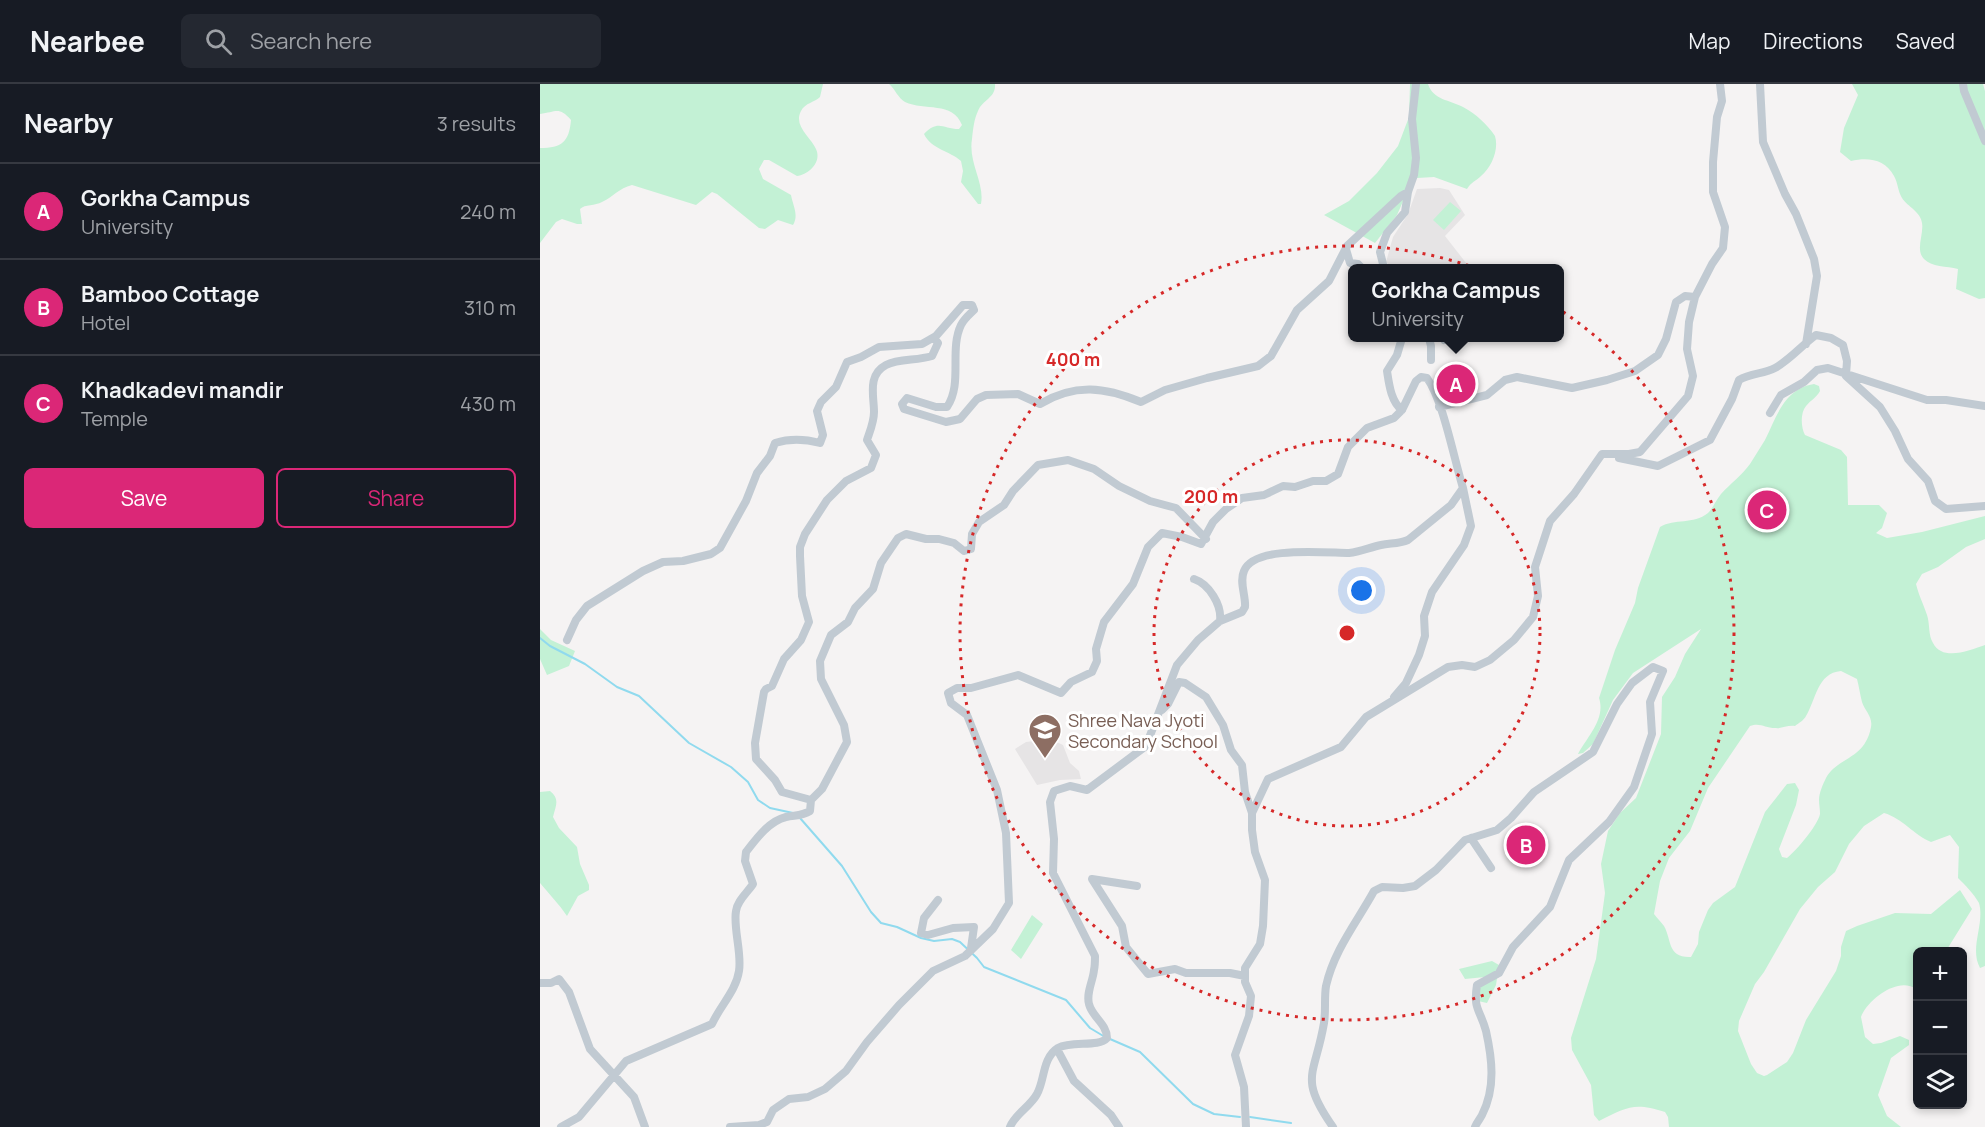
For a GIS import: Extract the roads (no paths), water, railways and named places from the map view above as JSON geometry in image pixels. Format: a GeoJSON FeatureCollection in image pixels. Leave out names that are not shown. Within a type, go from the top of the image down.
{"type":"FeatureCollection","features":[{"type":"Feature","properties":{"kind":"street"},"geometry":{"type":"LineString","coordinates":[[1383,264],[1380,252],[1387,233],[1405,212],[1408,192],[1414,175],[1416,158],[1412,119],[1416,84]]}},
{"type":"Feature","properties":{"kind":"street"},"geometry":{"type":"LineString","coordinates":[[1602,454],[1640,452],[1688,396],[1693,376],[1687,349],[1689,322],[1695,297],[1723,248],[1725,227],[1713,192],[1717,117],[1722,100],[1720,84]]}},
{"type":"Feature","properties":{"kind":"street"},"geometry":{"type":"LineString","coordinates":[[1760,84],[1763,142],[1796,214],[1814,260],[1817,276],[1806,344]]}},
{"type":"Feature","properties":{"kind":"street"},"geometry":{"type":"LineString","coordinates":[[1963,84],[1985,141]]}},
{"type":"Feature","properties":{"kind":"street"},"geometry":{"type":"LineString","coordinates":[[567,640],[576,620],[587,606],[643,572],[663,562],[683,561],[711,554],[720,548],[746,501],[757,473],[770,456],[775,443],[786,440],[807,440],[820,443],[824,435],[817,411],[821,402],[836,387],[847,362],[879,347],[922,344],[934,338],[963,305],[972,305],[974,310],[962,322],[957,336],[953,398],[947,407],[936,407],[907,398],[902,404],[904,409],[946,422],[960,419],[977,399],[986,395],[1018,394],[1040,404],[1065,392],[1085,389],[1117,392],[1141,402],[1165,390],[1258,366],[1271,356],[1297,310],[1329,281],[1346,249],[1408,192]]}},
{"type":"Feature","properties":{"kind":"street"},"geometry":{"type":"LineString","coordinates":[[1346,249],[1350,263],[1358,264]]}},
{"type":"Feature","properties":{"kind":"street"},"geometry":{"type":"LineString","coordinates":[[1439,407],[1487,395],[1505,380],[1517,376],[1572,388],[1635,371],[1658,355],[1666,339],[1676,302],[1685,296],[1695,297]]}},
{"type":"Feature","properties":{"kind":"street"},"geometry":{"type":"LineString","coordinates":[[1602,454],[1658,466],[1710,440],[1732,399],[1739,380],[1749,374],[1773,369],[1816,335],[1831,338],[1843,345],[1847,361],[1844,374]]}},
{"type":"Feature","properties":{"kind":"street"},"geometry":{"type":"LineString","coordinates":[[811,800],[782,792],[775,780],[756,759],[755,743],[764,692],[772,686],[784,660],[801,640],[809,622],[802,596],[800,547],[805,534],[827,500],[846,481],[872,468],[875,462],[876,455],[867,440],[874,413],[871,387],[878,372],[884,366],[892,363],[932,356],[938,343],[934,338]]}},
{"type":"Feature","properties":{"kind":"street"},"geometry":{"type":"LineString","coordinates":[[1401,342],[1397,355],[1387,371],[1394,399],[1402,410]]}},
{"type":"Feature","properties":{"kind":"street"},"geometry":{"type":"LineString","coordinates":[[1430,342],[1431,360]]}},
{"type":"Feature","properties":{"kind":"street"},"geometry":{"type":"LineString","coordinates":[[1770,413],[1781,395],[1804,382],[1817,370],[1828,368],[1927,400],[1946,400],[1985,406]]}},
{"type":"Feature","properties":{"kind":"street"},"geometry":{"type":"LineString","coordinates":[[1844,374],[1880,407],[1895,431],[1908,459],[1928,481],[1935,501],[1946,509],[1985,506]]}},
{"type":"Feature","properties":{"kind":"street"},"geometry":{"type":"LineString","coordinates":[[730,1127],[759,1125],[767,1122],[773,1110],[789,1099],[808,1097],[825,1089],[846,1071],[899,1005],[933,971],[965,956],[993,929],[1009,903],[1006,833],[997,790],[967,715],[951,702],[948,693],[957,688],[979,686],[1018,675],[1061,693],[1071,682],[1092,672],[1097,661],[1096,649],[1104,622],[1133,584],[1148,548],[1162,532],[1201,544],[1206,539],[1213,522],[1242,498],[1264,495],[1283,486],[1295,487],[1313,481],[1326,481],[1338,474],[1348,447],[1367,428],[1394,418],[1402,410],[1416,381],[1427,378],[1432,385],[1439,407],[1463,488],[1471,525],[1464,545],[1432,592],[1424,616],[1425,636],[1406,683],[1384,706]]}},
{"type":"Feature","properties":{"kind":"street"},"geometry":{"type":"LineString","coordinates":[[1252,813],[1268,779],[1341,747],[1366,717],[1448,667],[1462,665],[1475,667],[1490,660],[1514,640],[1533,617],[1538,596],[1535,567],[1550,521],[1574,494],[1602,454]]}},
{"type":"Feature","properties":{"kind":"street"},"geometry":{"type":"LineString","coordinates":[[561,1127],[579,1117],[626,1061],[712,1024],[719,1009],[736,986],[740,969],[735,912],[753,884],[745,861],[746,852],[770,826],[785,817],[803,815],[810,811],[811,800],[822,789],[847,742],[844,724],[821,679],[820,661],[831,635],[848,622],[855,608],[873,589],[880,563],[898,538],[906,534],[954,543],[964,551],[971,549],[972,534],[979,522],[1004,505],[1013,491],[1038,465],[1068,460],[1094,468],[1119,486],[1150,501],[1176,508],[1206,539]]}},
{"type":"Feature","properties":{"kind":"street"},"geometry":{"type":"LineString","coordinates":[[1010,1127],[1012,1121],[1036,1095],[1049,1055],[1057,1049],[1074,1044],[1104,1042],[1107,1038],[1107,1034],[1089,1004],[1089,989],[1095,970],[1095,956],[1053,873],[1054,839],[1050,802],[1054,791],[1070,786],[1087,790],[1146,746],[1177,665],[1198,640],[1220,621],[1242,612],[1245,608],[1242,581],[1244,570],[1258,557],[1302,552],[1352,553],[1383,544],[1402,543],[1451,505],[1463,488]]}},
{"type":"Feature","properties":{"kind":"street"},"geometry":{"type":"LineString","coordinates":[[1194,579],[1203,582],[1214,597],[1221,614],[1220,621]]}},
{"type":"Feature","properties":{"kind":"street"},"geometry":{"type":"LineString","coordinates":[[1334,1127],[1314,1097],[1311,1074],[1324,1023],[1326,987],[1342,944],[1374,891],[1382,887],[1415,886],[1436,870],[1465,840],[1497,830],[1534,792],[1593,752],[1617,704],[1632,683],[1653,667],[1663,670],[1650,702],[1652,735],[1634,787],[1609,822],[1569,860],[1550,907],[1513,947],[1499,973],[1477,985],[1475,1002],[1485,1030],[1493,1072],[1483,1114],[1475,1127]]}},
{"type":"Feature","properties":{"kind":"street"},"geometry":{"type":"LineString","coordinates":[[1159,713],[1168,704],[1179,682],[1185,683],[1206,697],[1223,725],[1231,750],[1242,765],[1245,792],[1252,813],[1255,852],[1265,880],[1260,944],[1245,968],[1245,982],[1251,996],[1249,1016],[1235,1055],[1244,1087],[1246,1127]]}},
{"type":"Feature","properties":{"kind":"street"},"geometry":{"type":"LineString","coordinates":[[1471,838],[1491,868]]}},
{"type":"Feature","properties":{"kind":"street"},"geometry":{"type":"LineString","coordinates":[[1137,886],[1092,879],[1122,926],[1126,947],[1148,974],[1175,969],[1186,973],[1204,972],[1245,976]]}},
{"type":"Feature","properties":{"kind":"street"},"geometry":{"type":"LineString","coordinates":[[938,900],[924,918],[921,933],[928,935],[953,928],[974,927],[971,948]]}},
{"type":"Feature","properties":{"kind":"street"},"geometry":{"type":"LineString","coordinates":[[540,983],[551,983],[559,979],[568,992],[590,1049],[634,1097],[645,1127]]}},
{"type":"Feature","properties":{"kind":"street"},"geometry":{"type":"LineString","coordinates":[[1057,1049],[1074,1081],[1111,1116],[1119,1127]]}},
{"type":"Feature","properties":{"kind":"waterway"},"geometry":{"type":"LineString","coordinates":[[540,638],[550,646],[585,664],[617,687],[639,696],[689,743],[731,767],[748,782],[758,800],[770,808],[793,813]]}},
{"type":"Feature","properties":{"kind":"waterway"},"geometry":{"type":"LineString","coordinates":[[800,818],[842,866],[871,912],[881,923],[897,927],[921,938],[934,941],[952,939],[960,942],[984,967],[1066,1000],[1090,1028],[1105,1037]]}},
{"type":"Feature","properties":{"kind":"waterway"},"geometry":{"type":"LineString","coordinates":[[1110,1039],[1140,1052],[1193,1104],[1214,1114],[1240,1117]]}},
{"type":"Feature","properties":{"kind":"waterway"},"geometry":{"type":"LineString","coordinates":[[1250,1117],[1291,1123]]}},
{"type":"Feature","properties":{"kind":"place","name":"Gorkha Campus"},"geometry":{"type":"Point","coordinates":[1456,384]}},
{"type":"Feature","properties":{"kind":"place","name":"Khadkadevi mandir"},"geometry":{"type":"Point","coordinates":[1767,510]}},
{"type":"Feature","properties":{"kind":"place","name":"Shree Nava Jyoti Secondary School"},"geometry":{"type":"Point","coordinates":[1045,759]}},
{"type":"Feature","properties":{"kind":"place","name":"Bamboo Cottage"},"geometry":{"type":"Point","coordinates":[1526,845]}}]}
